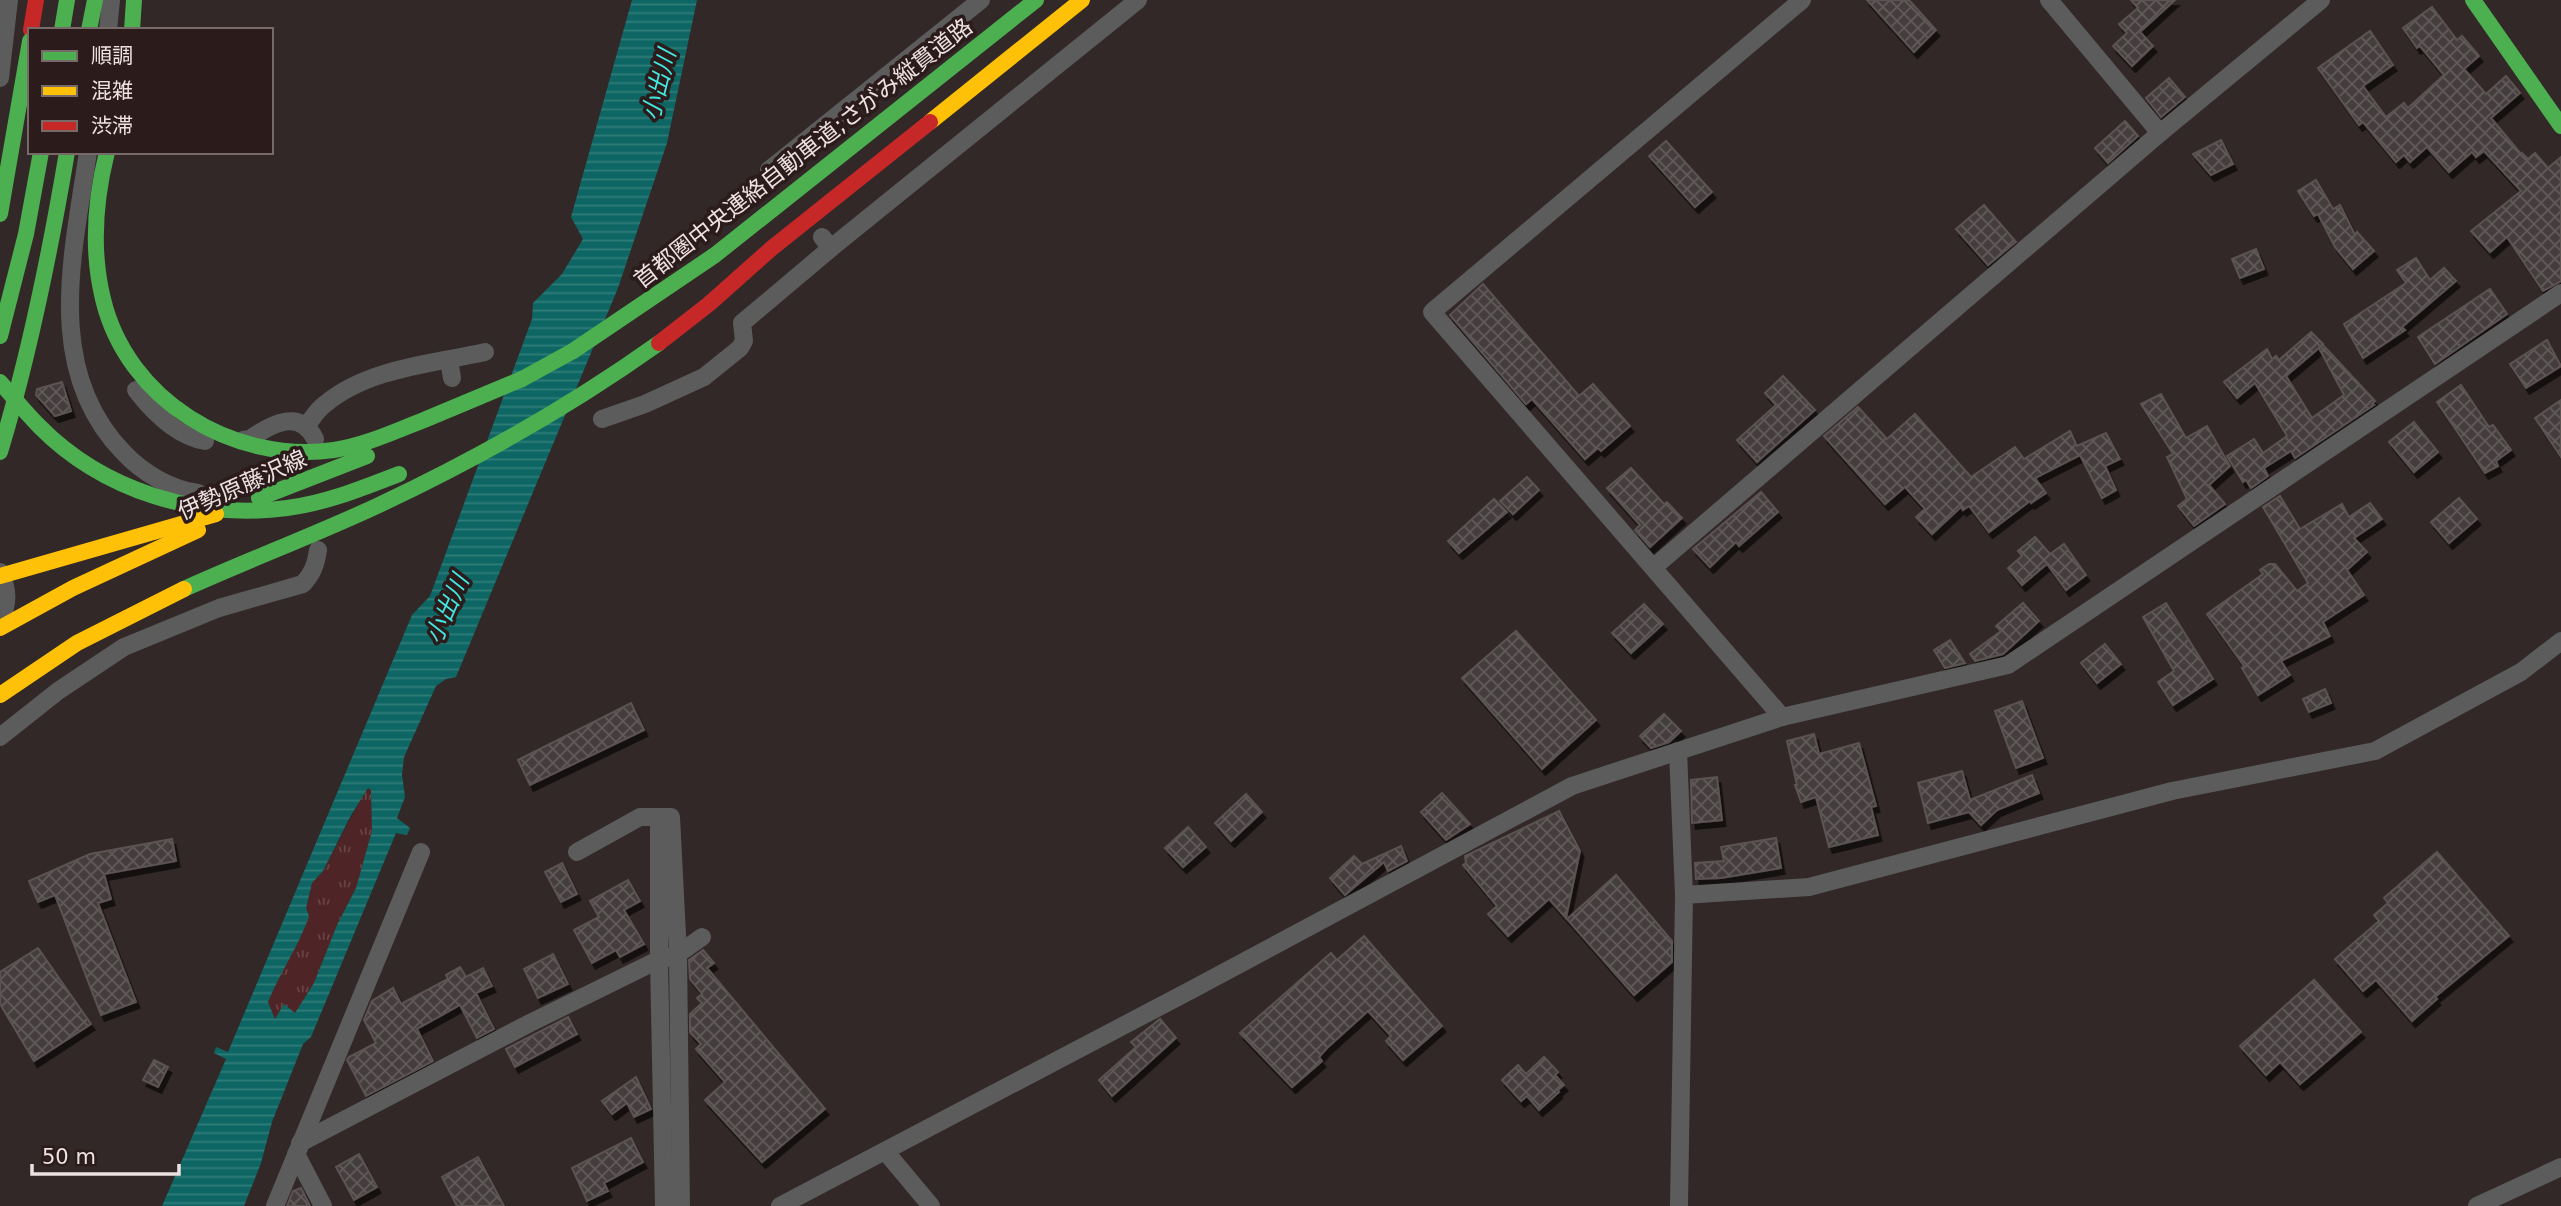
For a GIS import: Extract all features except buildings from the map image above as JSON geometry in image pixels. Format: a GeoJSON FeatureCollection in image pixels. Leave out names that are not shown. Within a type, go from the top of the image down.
{"type":"FeatureCollection","features":[{"type":"Feature","properties":{"kind":"main road"},"geometry":{"type":"LineString","coordinates":[[32,28],[36,0]]}},
{"type":"Feature","properties":{"kind":"main road"},"geometry":{"type":"LineString","coordinates":[[62,28],[67,0]]}},
{"type":"Feature","properties":{"kind":"main road"},"geometry":{"type":"LineString","coordinates":[[89,28],[95,0]]}},
{"type":"Feature","properties":{"kind":"main road"},"geometry":{"type":"LineString","coordinates":[[132,28],[134,0]]}},
{"type":"Feature","properties":{"kind":"main road","name":"伊勢原藤沢線"},"geometry":{"type":"LineString","coordinates":[[0,628],[102,573],[366,453],[501,378],[646,289],[735,226],[1018,0]]}},
{"type":"Feature","properties":{"kind":"main road","name":"首都圏中央連絡自動車道;さがみ縦貫道路"},"geometry":{"type":"LineString","coordinates":[[522,379],[613,326],[715,256],[1036,0]]}},
{"type":"Feature","properties":{"kind":"main road"},"geometry":{"type":"LineString","coordinates":[[0,683],[66,638],[164,588],[365,502],[458,454],[616,358],[1068,0]]}},
{"type":"Feature","properties":{"kind":"main road"},"geometry":{"type":"LineString","coordinates":[[0,695],[73,644],[124,615],[372,508],[458,466],[542,418],[626,365],[697,314],[760,258],[1082,0]]}},
{"type":"Feature","properties":{"kind":"main road"},"geometry":{"type":"LineString","coordinates":[[2473,0],[2561,126]]}},
{"type":"Feature","properties":{"kind":"main road"},"geometry":{"type":"LineString","coordinates":[[0,214],[28,53]]}},
{"type":"Feature","properties":{"kind":"main road"},"geometry":{"type":"LineString","coordinates":[[0,336],[26,234],[41,154]]}},
{"type":"Feature","properties":{"kind":"main road"},"geometry":{"type":"LineString","coordinates":[[0,452],[33,335],[67,154]]}},
{"type":"Feature","properties":{"kind":"main road"},"geometry":{"type":"LineString","coordinates":[[107,154],[99,198],[96,258],[103,300],[118,339],[140,372],[173,406],[193,421],[242,443],[268,450],[334,450],[365,443],[397,431],[522,379]]}},
{"type":"Feature","properties":{"kind":"main road"},"geometry":{"type":"LineString","coordinates":[[568,384],[647,334],[720,281],[760,258]]}},
{"type":"Feature","properties":{"kind":"main road"},"geometry":{"type":"LineString","coordinates":[[0,574],[200,519],[271,494],[426,430],[522,379]]}},
{"type":"Feature","properties":{"kind":"main road"},"geometry":{"type":"LineString","coordinates":[[0,382],[31,420],[56,444],[85,465],[128,487],[188,507],[271,511],[351,493],[417,465]]}},
{"type":"Feature","properties":{"kind":"street"},"geometry":{"type":"LineString","coordinates":[[0,78],[9,0]]}},
{"type":"Feature","properties":{"kind":"street"},"geometry":{"type":"LineString","coordinates":[[108,28],[111,0]]}},
{"type":"Feature","properties":{"kind":"street"},"geometry":{"type":"LineString","coordinates":[[775,178],[769,170],[981,0]]}},
{"type":"Feature","properties":{"kind":"street"},"geometry":{"type":"LineString","coordinates":[[602,419],[645,404],[704,377],[740,348],[744,341],[742,323],[827,243],[1138,0]]}},
{"type":"Feature","properties":{"kind":"street"},"geometry":{"type":"LineString","coordinates":[[1782,717],[1432,312],[1802,0]]}},
{"type":"Feature","properties":{"kind":"street"},"geometry":{"type":"LineString","coordinates":[[2049,0],[2160,133]]}},
{"type":"Feature","properties":{"kind":"street"},"geometry":{"type":"LineString","coordinates":[[1654,567],[2160,133],[2321,0]]}},
{"type":"Feature","properties":{"kind":"street"},"geometry":{"type":"LineString","coordinates":[[0,111],[28,117]]}},
{"type":"Feature","properties":{"kind":"street"},"geometry":{"type":"LineString","coordinates":[[88,154],[71,281],[72,354],[91,411],[108,437],[133,462],[159,480],[192,492],[226,496],[280,493]]}},
{"type":"Feature","properties":{"kind":"street"},"geometry":{"type":"LineString","coordinates":[[76,239],[91,311],[108,347],[142,397],[163,420],[201,441],[250,439],[288,419],[298,421],[311,432],[322,406],[340,393],[381,375],[451,369],[485,352]]}},
{"type":"Feature","properties":{"kind":"street"},"geometry":{"type":"LineString","coordinates":[[780,1206],[1572,786],[1782,717],[2008,665],[2561,293]]}},
{"type":"Feature","properties":{"kind":"street"},"geometry":{"type":"LineString","coordinates":[[0,737],[58,691],[124,647],[219,608],[303,584],[316,565],[318,550]]}},
{"type":"Feature","properties":{"kind":"street"},"geometry":{"type":"LineString","coordinates":[[0,574],[7,587],[7,607],[0,621]]}},
{"type":"Feature","properties":{"kind":"street"},"geometry":{"type":"LineString","coordinates":[[124,647],[137,623],[164,588]]}},
{"type":"Feature","properties":{"kind":"street"},"geometry":{"type":"LineString","coordinates":[[1684,895],[1809,887],[2172,791],[2375,751],[2521,672],[2561,641]]}},
{"type":"Feature","properties":{"kind":"street"},"geometry":{"type":"LineString","coordinates":[[1678,751],[1684,895],[1679,1206]]}},
{"type":"Feature","properties":{"kind":"street"},"geometry":{"type":"LineString","coordinates":[[577,852],[640,817],[671,817],[678,954],[681,1206]]}},
{"type":"Feature","properties":{"kind":"street"},"geometry":{"type":"LineString","coordinates":[[659,817],[664,1206]]}},
{"type":"Feature","properties":{"kind":"street"},"geometry":{"type":"LineString","coordinates":[[275,1206],[421,852]]}},
{"type":"Feature","properties":{"kind":"street"},"geometry":{"type":"LineString","coordinates":[[298,1149],[530,1023],[678,954],[702,937]]}},
{"type":"Feature","properties":{"kind":"street"},"geometry":{"type":"LineString","coordinates":[[298,1149],[323,1206]]}},
{"type":"Feature","properties":{"kind":"street"},"geometry":{"type":"LineString","coordinates":[[885,1152],[931,1206]]}},
{"type":"Feature","properties":{"kind":"street"},"geometry":{"type":"LineString","coordinates":[[2477,1206],[2561,1167]]}},
{"type":"Feature","properties":{"kind":"green space"},"geometry":{"type":"Polygon","coordinates":[[[367,788],[371,789],[372,832],[356,888],[337,925],[314,983],[295,1014],[275,1020],[268,1002],[306,908],[312,882],[323,871],[367,788]]]}},
{"type":"Feature","properties":{"kind":"water","name":"小出川"},"geometry":{"type":"Polygon","coordinates":[[[632,0],[697,0],[667,143],[618,288],[456,677],[446,679],[436,686],[404,757],[402,775],[405,797],[397,818],[410,828],[407,835],[396,833],[311,1037],[303,1044],[272,1122],[261,1163],[244,1206],[162,1206],[226,1059],[214,1053],[216,1047],[228,1052],[412,615],[430,596],[532,319],[533,303],[562,274],[583,239],[571,217],[632,0]],[[368,788],[323,871],[312,883],[306,908],[309,916],[268,1002],[275,1019],[284,1004],[295,1013],[314,983],[337,925],[356,888],[372,831],[371,790],[368,788]]]}},
{"type":"Feature","properties":{"kind":"traffic: fast"},"geometry":{"type":"LineString","coordinates":[[62,28],[67,0]]}},
{"type":"Feature","properties":{"kind":"traffic: fast"},"geometry":{"type":"LineString","coordinates":[[89,28],[95,0]]}},
{"type":"Feature","properties":{"kind":"traffic: fast"},"geometry":{"type":"LineString","coordinates":[[132,28],[134,0]]}},
{"type":"Feature","properties":{"kind":"traffic: fast"},"geometry":{"type":"LineString","coordinates":[[573,351],[715,255],[1036,0]]}},
{"type":"Feature","properties":{"kind":"traffic: fast"},"geometry":{"type":"LineString","coordinates":[[2473,0],[2561,126]]}},
{"type":"Feature","properties":{"kind":"traffic: fast"},"geometry":{"type":"LineString","coordinates":[[0,214],[28,53]]}},
{"type":"Feature","properties":{"kind":"traffic: fast"},"geometry":{"type":"LineString","coordinates":[[0,336],[26,234],[41,154]]}},
{"type":"Feature","properties":{"kind":"traffic: fast"},"geometry":{"type":"LineString","coordinates":[[0,452],[38,303],[67,154]]}},
{"type":"Feature","properties":{"kind":"traffic: fast"},"geometry":{"type":"LineString","coordinates":[[107,154],[96,225],[97,262],[103,299],[116,335],[135,367],[160,395],[190,418],[223,435],[259,447],[296,452],[334,450],[380,437],[522,379]]}},
{"type":"Feature","properties":{"kind":"traffic: fast"},"geometry":{"type":"LineString","coordinates":[[184,589],[355,516],[452,469],[558,409],[659,343]]}},
{"type":"Feature","properties":{"kind":"traffic: fast"},"geometry":{"type":"LineString","coordinates":[[522,379],[573,351]]}},
{"type":"Feature","properties":{"kind":"traffic: fast"},"geometry":{"type":"LineString","coordinates":[[0,382],[39,426],[64,449],[92,468],[122,484],[186,504],[253,511],[302,506],[358,490],[399,474]]}},
{"type":"Feature","properties":{"kind":"traffic: fast"},"geometry":{"type":"LineString","coordinates":[[259,498],[367,456]]}},
{"type":"Feature","properties":{"kind":"traffic: slow"},"geometry":{"type":"LineString","coordinates":[[930,122],[1082,0]]}},
{"type":"Feature","properties":{"kind":"traffic: slow"},"geometry":{"type":"LineString","coordinates":[[0,576],[216,514]]}},
{"type":"Feature","properties":{"kind":"traffic: slow"},"geometry":{"type":"LineString","coordinates":[[0,628],[73,588],[198,530]]}},
{"type":"Feature","properties":{"kind":"traffic: slow"},"geometry":{"type":"LineString","coordinates":[[0,695],[77,643],[184,589]]}},
{"type":"Feature","properties":{"kind":"traffic: jam"},"geometry":{"type":"LineString","coordinates":[[31,28],[36,0]]}},
{"type":"Feature","properties":{"kind":"traffic: jam"},"geometry":{"type":"LineString","coordinates":[[659,343],[709,304],[772,248],[930,122]]}}]}
